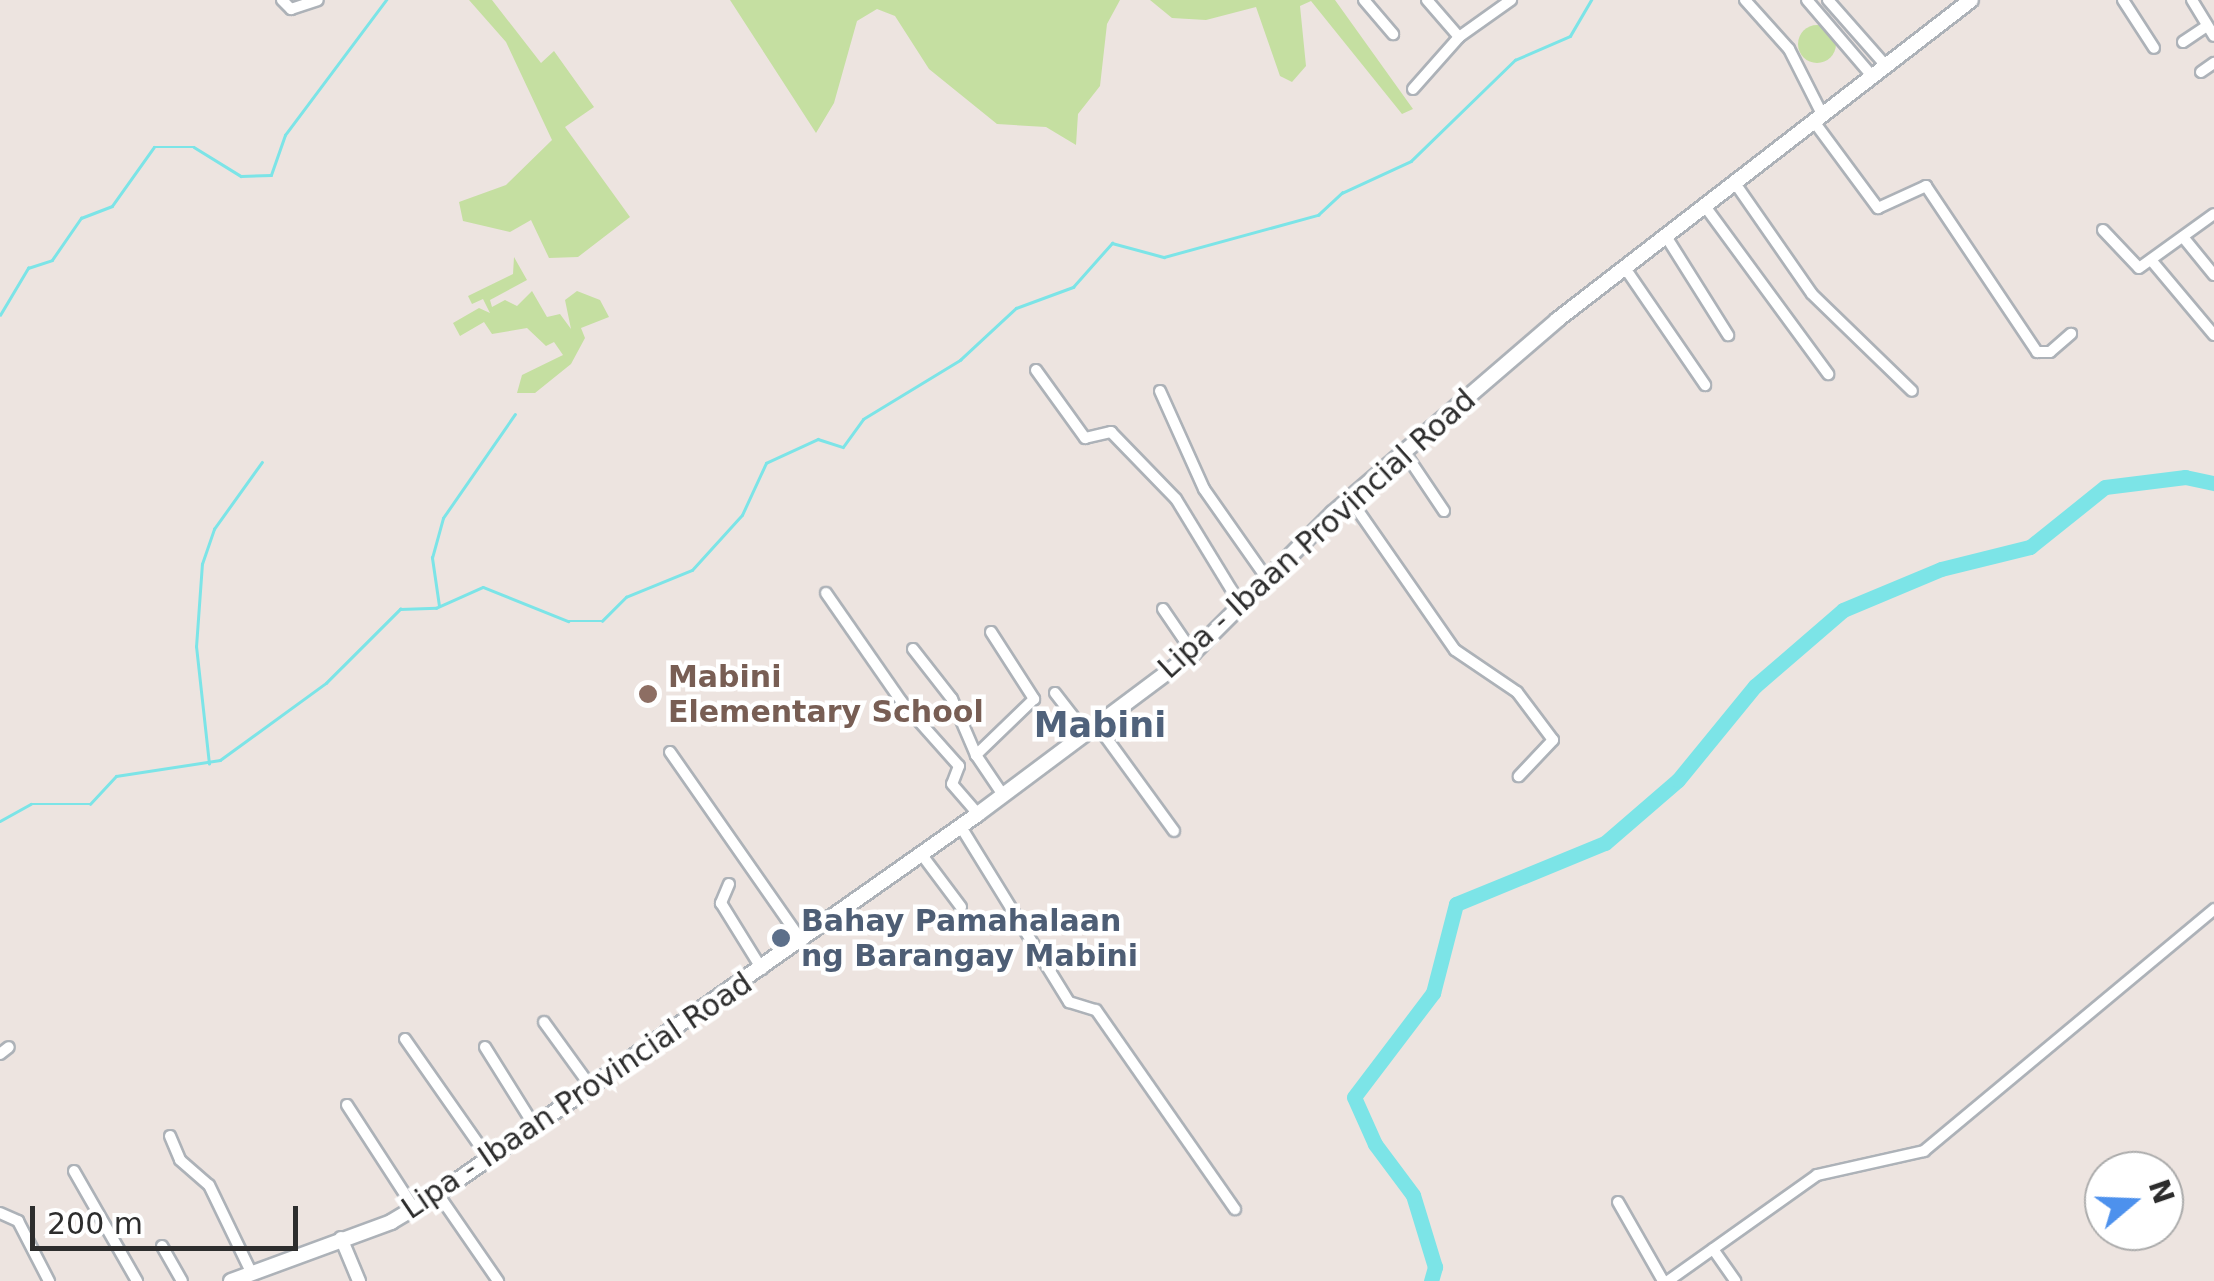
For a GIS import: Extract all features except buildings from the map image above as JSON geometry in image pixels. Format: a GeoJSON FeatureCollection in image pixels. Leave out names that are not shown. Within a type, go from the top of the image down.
{"type":"FeatureCollection","features":[{"type":"Feature","properties":{"kind":"main road","name":"Lipa - Ibaan Provincial Road"},"geometry":{"type":"LineString","coordinates":[[231,1281],[414,1208],[438,1194],[803,942],[978,814],[1193,653],[1350,499],[1625,268],[1707,209],[1970,0]]}},
{"type":"Feature","properties":{"kind":"street"},"geometry":{"type":"LineString","coordinates":[[282,0],[291,9],[318,0]]}},
{"type":"Feature","properties":{"kind":"street"},"geometry":{"type":"LineString","coordinates":[[1364,0],[1393,34]]}},
{"type":"Feature","properties":{"kind":"street"},"geometry":{"type":"LineString","coordinates":[[1428,0],[1459,37]]}},
{"type":"Feature","properties":{"kind":"street"},"geometry":{"type":"LineString","coordinates":[[1413,89],[1459,37],[1511,0]]}},
{"type":"Feature","properties":{"kind":"street"},"geometry":{"type":"LineString","coordinates":[[1746,0],[1789,49],[1819,120],[1878,208],[1926,186],[2037,352],[2050,352],[2071,334]]}},
{"type":"Feature","properties":{"kind":"street"},"geometry":{"type":"LineString","coordinates":[[1807,0],[1873,77]]}},
{"type":"Feature","properties":{"kind":"street"},"geometry":{"type":"LineString","coordinates":[[1828,0],[1887,66]]}},
{"type":"Feature","properties":{"kind":"street"},"geometry":{"type":"LineString","coordinates":[[2123,0],[2154,48]]}},
{"type":"Feature","properties":{"kind":"street"},"geometry":{"type":"LineString","coordinates":[[2183,42],[2210,31],[2192,0]]}},
{"type":"Feature","properties":{"kind":"street"},"geometry":{"type":"LineString","coordinates":[[2201,72],[2214,62]]}},
{"type":"Feature","properties":{"kind":"street"},"geometry":{"type":"LineString","coordinates":[[1736,186],[1812,294],[1912,391]]}},
{"type":"Feature","properties":{"kind":"street"},"geometry":{"type":"LineString","coordinates":[[1707,209],[1828,374]]}},
{"type":"Feature","properties":{"kind":"street"},"geometry":{"type":"LineString","coordinates":[[2103,230],[2138,268],[2214,214]]}},
{"type":"Feature","properties":{"kind":"street"},"geometry":{"type":"LineString","coordinates":[[2183,237],[2212,268]]}},
{"type":"Feature","properties":{"kind":"street"},"geometry":{"type":"LineString","coordinates":[[1667,238],[1728,336]]}},
{"type":"Feature","properties":{"kind":"street"},"geometry":{"type":"LineString","coordinates":[[2151,260],[2214,335]]}},
{"type":"Feature","properties":{"kind":"street"},"geometry":{"type":"LineString","coordinates":[[1625,268],[1705,386]]}},
{"type":"Feature","properties":{"kind":"street"},"geometry":{"type":"LineString","coordinates":[[1036,370],[1084,438],[1111,432],[1176,499],[1243,608]]}},
{"type":"Feature","properties":{"kind":"street"},"geometry":{"type":"LineString","coordinates":[[1160,391],[1204,489],[1268,580]]}},
{"type":"Feature","properties":{"kind":"street"},"geometry":{"type":"LineString","coordinates":[[1405,453],[1444,511]]}},
{"type":"Feature","properties":{"kind":"street"},"geometry":{"type":"LineString","coordinates":[[1350,499],[1455,650],[1518,692],[1552,740],[1519,776]]}},
{"type":"Feature","properties":{"kind":"street"},"geometry":{"type":"LineString","coordinates":[[826,593],[901,701],[959,766],[952,784],[978,814]]}},
{"type":"Feature","properties":{"kind":"street"},"geometry":{"type":"LineString","coordinates":[[1164,609],[1193,653]]}},
{"type":"Feature","properties":{"kind":"street"},"geometry":{"type":"LineString","coordinates":[[976,755],[1034,699],[991,632]]}},
{"type":"Feature","properties":{"kind":"street"},"geometry":{"type":"LineString","coordinates":[[913,649],[952,699],[976,755],[1003,795]]}},
{"type":"Feature","properties":{"kind":"street"},"geometry":{"type":"LineString","coordinates":[[1055,693],[1091,729],[1174,831]]}},
{"type":"Feature","properties":{"kind":"street"},"geometry":{"type":"LineString","coordinates":[[670,752],[803,942]]}},
{"type":"Feature","properties":{"kind":"street"},"geometry":{"type":"LineString","coordinates":[[961,826],[1070,1002],[1096,1010],[1235,1209]]}},
{"type":"Feature","properties":{"kind":"street"},"geometry":{"type":"LineString","coordinates":[[922,855],[961,907]]}},
{"type":"Feature","properties":{"kind":"street"},"geometry":{"type":"LineString","coordinates":[[729,884],[721,903],[763,970]]}},
{"type":"Feature","properties":{"kind":"street"},"geometry":{"type":"LineString","coordinates":[[1618,1202],[1668,1281],[1839,1164],[1924,1151],[2214,908]]}},
{"type":"Feature","properties":{"kind":"street"},"geometry":{"type":"LineString","coordinates":[[544,1022],[591,1087]]}},
{"type":"Feature","properties":{"kind":"street"},"geometry":{"type":"LineString","coordinates":[[405,1039],[488,1159]]}},
{"type":"Feature","properties":{"kind":"street"},"geometry":{"type":"LineString","coordinates":[[485,1047],[535,1127]]}},
{"type":"Feature","properties":{"kind":"street"},"geometry":{"type":"LineString","coordinates":[[347,1105],[414,1208]]}},
{"type":"Feature","properties":{"kind":"street"},"geometry":{"type":"LineString","coordinates":[[170,1136],[180,1160],[209,1186],[252,1274]]}},
{"type":"Feature","properties":{"kind":"street"},"geometry":{"type":"LineString","coordinates":[[74,1171],[137,1281]]}},
{"type":"Feature","properties":{"kind":"street"},"geometry":{"type":"LineString","coordinates":[[438,1194],[498,1281]]}},
{"type":"Feature","properties":{"kind":"street"},"geometry":{"type":"LineString","coordinates":[[0,1213],[18,1221],[49,1281]]}},
{"type":"Feature","properties":{"kind":"street"},"geometry":{"type":"LineString","coordinates":[[341,1238],[359,1281]]}},
{"type":"Feature","properties":{"kind":"street"},"geometry":{"type":"LineString","coordinates":[[162,1246],[182,1281]]}},
{"type":"Feature","properties":{"kind":"street"},"geometry":{"type":"LineString","coordinates":[[1713,1248],[1735,1281]]}},
{"type":"Feature","properties":{"kind":"green space"},"geometry":{"type":"Polygon","coordinates":[[[469,0],[492,0],[541,63],[554,51],[594,107],[565,127],[630,217],[578,257],[549,258],[531,220],[510,232],[463,221],[459,202],[506,185],[552,140],[506,42],[469,0]]]}},
{"type":"Feature","properties":{"kind":"green space"},"geometry":{"type":"Polygon","coordinates":[[[730,0],[1120,0],[1107,24],[1100,86],[1078,114],[1076,145],[1046,127],[997,124],[929,69],[895,16],[877,9],[857,21],[834,103],[816,133],[730,0]]]}},
{"type":"Feature","properties":{"kind":"green space"},"geometry":{"type":"Polygon","coordinates":[[[1150,0],[1335,0],[1413,109],[1402,114],[1311,1],[1300,6],[1306,66],[1292,82],[1280,76],[1256,7],[1206,20],[1172,18],[1150,0]]]}},
{"type":"Feature","properties":{"kind":"green space"},"geometry":{"type":"Polygon","coordinates":[[[1817,25],[1830,31],[1836,44],[1830,57],[1817,63],[1804,57],[1798,44],[1804,31],[1817,25]]]}},
{"type":"Feature","properties":{"kind":"green space"},"geometry":{"type":"Polygon","coordinates":[[[514,257],[527,280],[490,300],[492,307],[505,300],[517,306],[532,291],[547,317],[560,314],[571,329],[565,300],[577,291],[600,300],[609,317],[581,328],[585,338],[571,364],[535,393],[517,393],[522,375],[563,355],[554,342],[546,346],[527,328],[492,334],[484,322],[460,336],[453,323],[479,308],[490,313],[483,299],[472,304],[468,296],[513,274],[514,257]]]}},
{"type":"Feature","properties":{"kind":"waterway"},"geometry":{"type":"LineString","coordinates":[[0,315],[28,268],[52,260],[81,218],[112,206],[154,147],[194,147],[241,176],[271,175],[285,135],[386,0]]}},
{"type":"Feature","properties":{"kind":"waterway"},"geometry":{"type":"LineString","coordinates":[[0,821],[31,804],[90,804],[116,776],[220,760],[326,683],[400,609],[436,608],[483,587],[568,621],[602,621],[626,597],[692,570],[742,515],[766,463],[818,439],[843,447],[863,419],[960,360],[1016,308],[1073,287],[1112,243],[1164,257],[1318,215],[1342,193],[1411,161],[1515,60],[1570,36],[1591,0]]}},
{"type":"Feature","properties":{"kind":"waterway"},"geometry":{"type":"LineString","coordinates":[[439,606],[432,558],[443,518],[515,414]]}},
{"type":"Feature","properties":{"kind":"waterway"},"geometry":{"type":"LineString","coordinates":[[209,764],[196,647],[202,564],[214,529],[262,462]]}},
{"type":"Feature","properties":{"kind":"waterway"},"geometry":{"type":"LineString","coordinates":[[1431,1281],[1435,1267],[1413,1195],[1375,1144],[1354,1097],[1433,993],[1456,904],[1605,843],[1678,780],[1755,686],[1843,610],[1941,569],[2030,547],[2105,487],[2185,477],[2214,483]]}},
{"type":"Feature","properties":{"kind":"place","name":"Mabini Elementary School"},"geometry":{"type":"Point","coordinates":[648,694]}},
{"type":"Feature","properties":{"kind":"place","name":"Bahay Pamahalaan ng Barangay Mabini"},"geometry":{"type":"Point","coordinates":[781,938]}},
{"type":"Feature","properties":{"kind":"district","name":"Mabini"},"geometry":{"type":"Point","coordinates":[1100,725]}}]}
